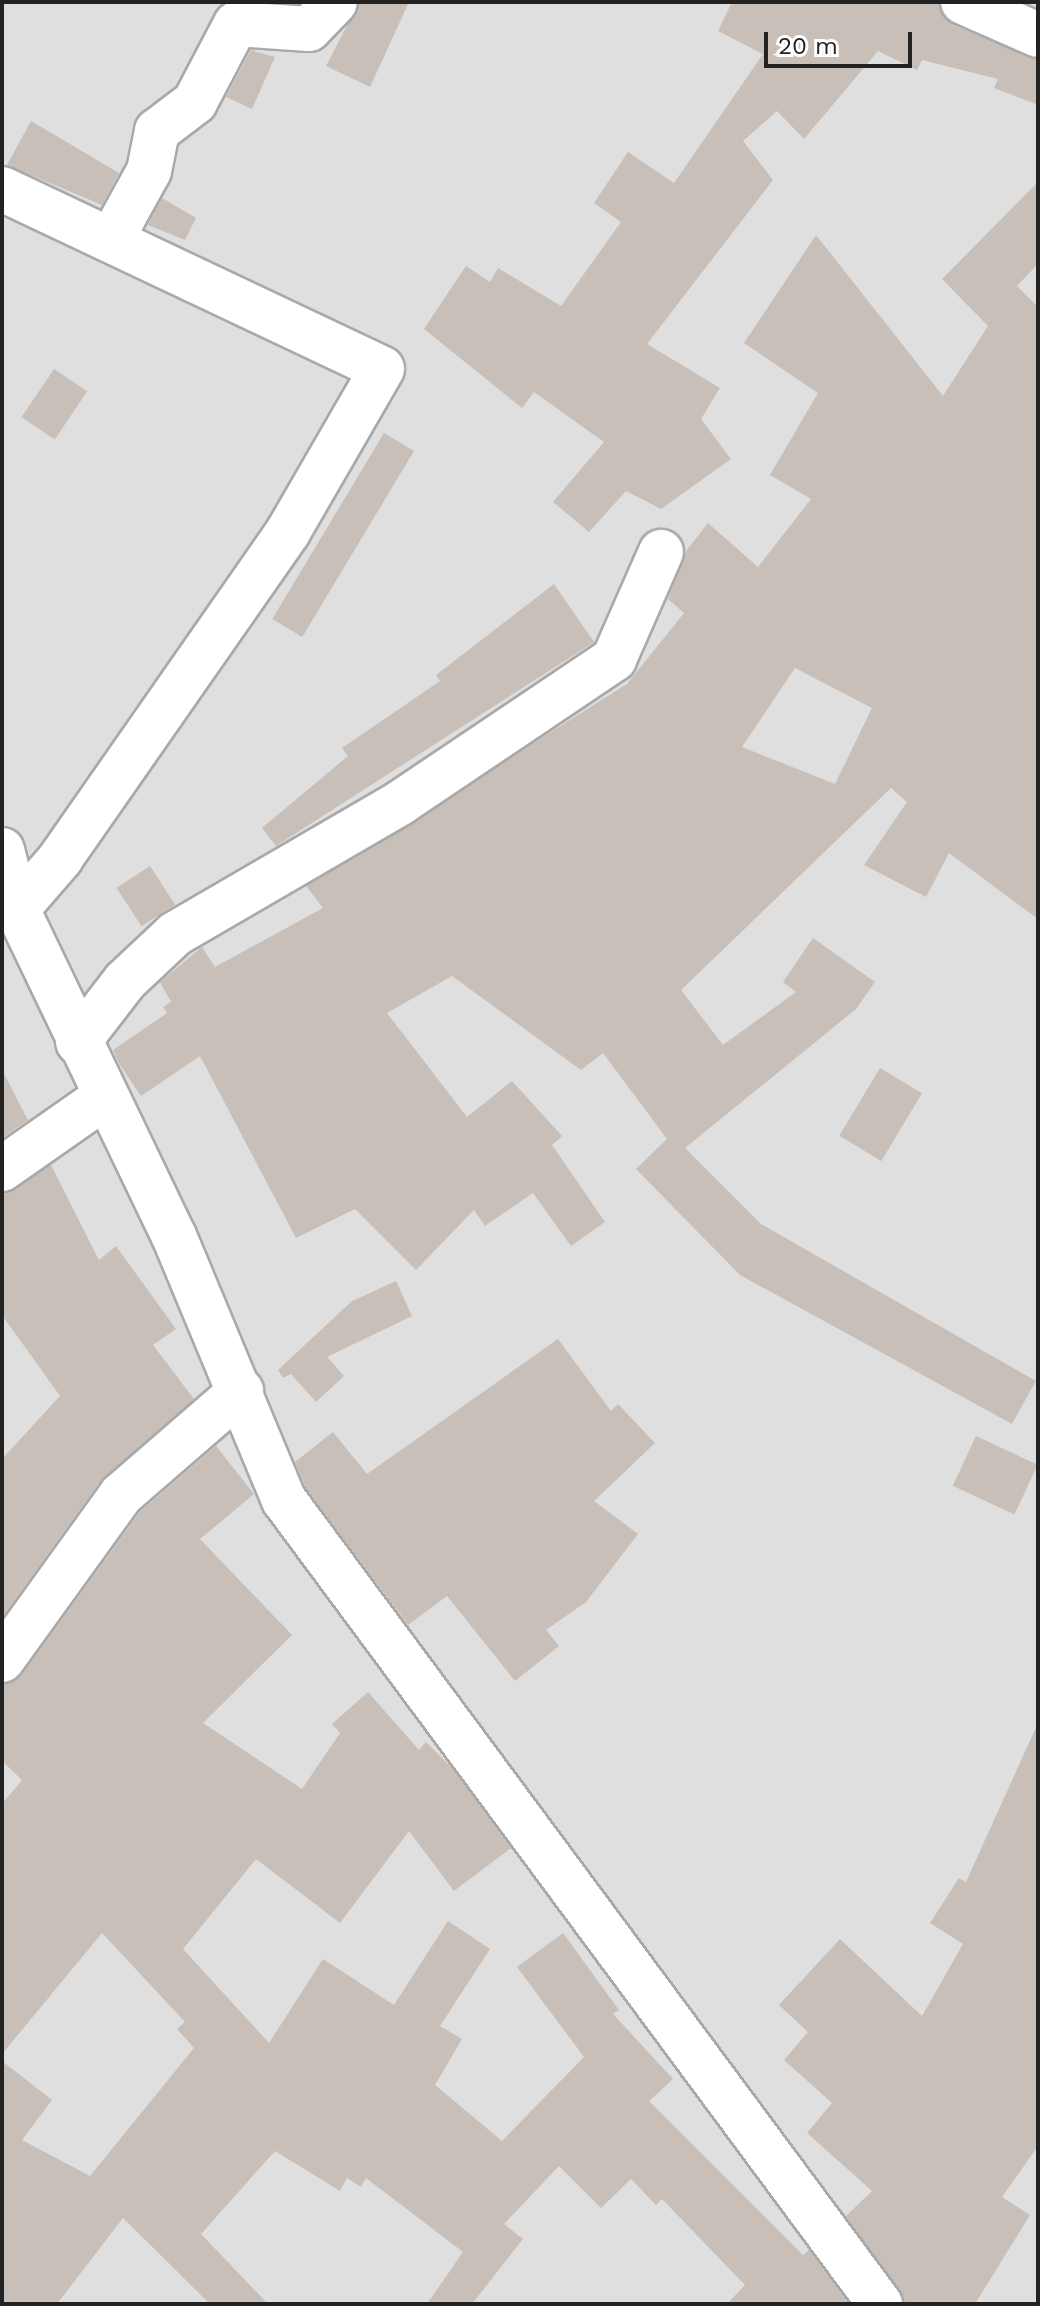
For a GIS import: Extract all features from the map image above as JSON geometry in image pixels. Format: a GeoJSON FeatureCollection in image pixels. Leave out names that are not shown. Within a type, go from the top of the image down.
{"type":"FeatureCollection","features":[{"type":"Feature","properties":{"kind":"street"},"geometry":{"type":"LineString","coordinates":[[111,240],[149,171],[157,131],[195,102],[236,24],[263,20],[309,29],[335,2]]}},
{"type":"Feature","properties":{"kind":"street"},"geometry":{"type":"LineString","coordinates":[[963,2],[1038,35]]}},
{"type":"Feature","properties":{"kind":"street"},"geometry":{"type":"LineString","coordinates":[[2,189],[382,369],[288,532],[61,858],[7,878],[78,1042],[241,1391],[260,1457],[284,1500],[880,2304]]}},
{"type":"Feature","properties":{"kind":"street"},"geometry":{"type":"LineString","coordinates":[[78,1042],[125,981],[175,934],[400,803],[614,659],[661,552]]}},
{"type":"Feature","properties":{"kind":"street"},"geometry":{"type":"LineString","coordinates":[[2,1169],[105,1097]]}},
{"type":"Feature","properties":{"kind":"street"},"geometry":{"type":"LineString","coordinates":[[2,1660],[121,1495],[241,1391]]}},
{"type":"Feature","properties":{"kind":"shaded area"},"geometry":{"type":"Polygon","coordinates":[[[2,2],[1038,2],[1038,2304],[2,2304],[2,2]]]}},
{"type":"Feature","properties":{"kind":"building"},"geometry":{"type":"Polygon","coordinates":[[[359,2],[409,2],[370,87],[326,66],[359,2]]]}},
{"type":"Feature","properties":{"kind":"building"},"geometry":{"type":"Polygon","coordinates":[[[732,2],[938,2],[953,25],[1038,60],[1038,105],[994,88],[998,79],[922,60],[917,70],[878,51],[804,139],[777,111],[743,141],[773,180],[647,344],[720,388],[701,419],[731,459],[661,509],[626,491],[589,532],[553,502],[604,442],[534,392],[522,408],[424,329],[466,266],[490,282],[498,268],[561,306],[621,222],[594,203],[628,152],[674,183],[763,54],[718,31],[732,2]]]}},
{"type":"Feature","properties":{"kind":"building"},"geometry":{"type":"Polygon","coordinates":[[[251,50],[275,57],[252,109],[226,97],[251,50]]]}},
{"type":"Feature","properties":{"kind":"building"},"geometry":{"type":"Polygon","coordinates":[[[31,121],[119,173],[102,205],[7,165],[31,121]]]}},
{"type":"Feature","properties":{"kind":"building"},"geometry":{"type":"Polygon","coordinates":[[[1038,182],[1038,264],[1017,286],[1038,307],[1038,919],[949,853],[926,897],[864,865],[907,802],[891,788],[681,990],[723,1045],[796,992],[783,982],[813,938],[875,982],[856,1009],[685,1148],[761,1224],[1036,1381],[1012,1424],[740,1275],[636,1169],[667,1139],[603,1053],[581,1070],[452,976],[387,1013],[467,1117],[512,1081],[562,1136],[552,1145],[605,1222],[571,1246],[533,1193],[485,1226],[474,1210],[416,1270],[355,1209],[296,1238],[200,1056],[141,1096],[113,1050],[167,1013],[163,1007],[171,1002],[160,982],[202,947],[215,967],[323,908],[306,886],[627,684],[684,613],[668,599],[686,551],[708,523],[758,567],[811,499],[770,475],[818,393],[744,343],[816,235],[943,396],[988,326],[942,279],[1038,182]],[[795,668],[742,747],[835,784],[872,708],[795,668]]]}},
{"type":"Feature","properties":{"kind":"building"},"geometry":{"type":"Polygon","coordinates":[[[162,198],[196,218],[185,240],[148,225],[162,198]]]}},
{"type":"Feature","properties":{"kind":"building"},"geometry":{"type":"Polygon","coordinates":[[[54,369],[87,391],[55,439],[22,417],[54,369]]]}},
{"type":"Feature","properties":{"kind":"building"},"geometry":{"type":"Polygon","coordinates":[[[384,433],[414,451],[302,637],[272,619],[384,433]]]}},
{"type":"Feature","properties":{"kind":"building"},"geometry":{"type":"Polygon","coordinates":[[[554,584],[594,642],[276,846],[262,828],[348,756],[342,748],[440,681],[436,675],[554,584]]]}},
{"type":"Feature","properties":{"kind":"building"},"geometry":{"type":"Polygon","coordinates":[[[150,866],[175,905],[142,926],[116,888],[150,866]]]}},
{"type":"Feature","properties":{"kind":"building"},"geometry":{"type":"Polygon","coordinates":[[[880,1068],[922,1093],[881,1161],[839,1136],[880,1068]]]}},
{"type":"Feature","properties":{"kind":"building"},"geometry":{"type":"Polygon","coordinates":[[[2,1070],[28,1120],[2,1138],[2,1070]]]}},
{"type":"Feature","properties":{"kind":"building"},"geometry":{"type":"Polygon","coordinates":[[[51,1165],[99,1260],[116,1246],[176,1329],[153,1345],[194,1399],[101,1480],[2,1617],[2,1459],[60,1396],[2,1315],[2,1194],[51,1165]]]}},
{"type":"Feature","properties":{"kind":"building"},"geometry":{"type":"Polygon","coordinates":[[[396,1281],[412,1316],[327,1357],[344,1376],[316,1402],[291,1374],[283,1378],[278,1370],[352,1301],[396,1281]]]}},
{"type":"Feature","properties":{"kind":"building"},"geometry":{"type":"Polygon","coordinates":[[[558,1339],[611,1411],[618,1404],[655,1443],[594,1501],[638,1534],[586,1602],[546,1630],[559,1646],[515,1681],[447,1596],[408,1625],[306,1488],[295,1462],[333,1432],[367,1474],[558,1339]]]}},
{"type":"Feature","properties":{"kind":"building"},"geometry":{"type":"Polygon","coordinates":[[[976,1436],[1038,1465],[1014,1515],[953,1486],[976,1436]]]}},
{"type":"Feature","properties":{"kind":"building"},"geometry":{"type":"Polygon","coordinates":[[[216,1446],[254,1494],[200,1539],[292,1635],[203,1723],[302,1789],[340,1733],[332,1724],[368,1692],[419,1750],[426,1742],[452,1768],[511,1848],[454,1891],[409,1831],[340,1923],[256,1859],[183,1949],[269,2043],[323,1959],[394,2005],[448,1921],[490,1949],[440,2026],[462,2039],[435,2085],[502,2141],[584,2057],[517,1967],[563,1933],[619,2010],[613,2014],[673,2079],[649,2101],[803,2255],[809,2250],[849,2304],[727,2304],[745,2285],[662,2199],[656,2205],[631,2179],[601,2208],[559,2166],[504,2224],[523,2239],[472,2304],[427,2304],[463,2252],[366,2178],[361,2187],[347,2178],[340,2191],[275,2151],[201,2234],[268,2304],[210,2304],[123,2218],[57,2304],[2,2304],[2,2061],[52,2100],[22,2140],[90,2176],[194,2048],[177,2029],[185,2022],[102,1933],[2,2054],[2,1804],[22,1780],[2,1761],[2,1685],[22,1675],[140,1512],[216,1446]]]}},
{"type":"Feature","properties":{"kind":"building"},"geometry":{"type":"Polygon","coordinates":[[[1038,1723],[1038,2146],[1002,2197],[1030,2215],[975,2304],[905,2304],[846,2216],[872,2191],[807,2133],[832,2103],[784,2060],[808,2032],[779,2005],[840,1939],[922,2016],[963,1944],[930,1923],[959,1878],[966,1882],[1038,1723]]]}}]}
